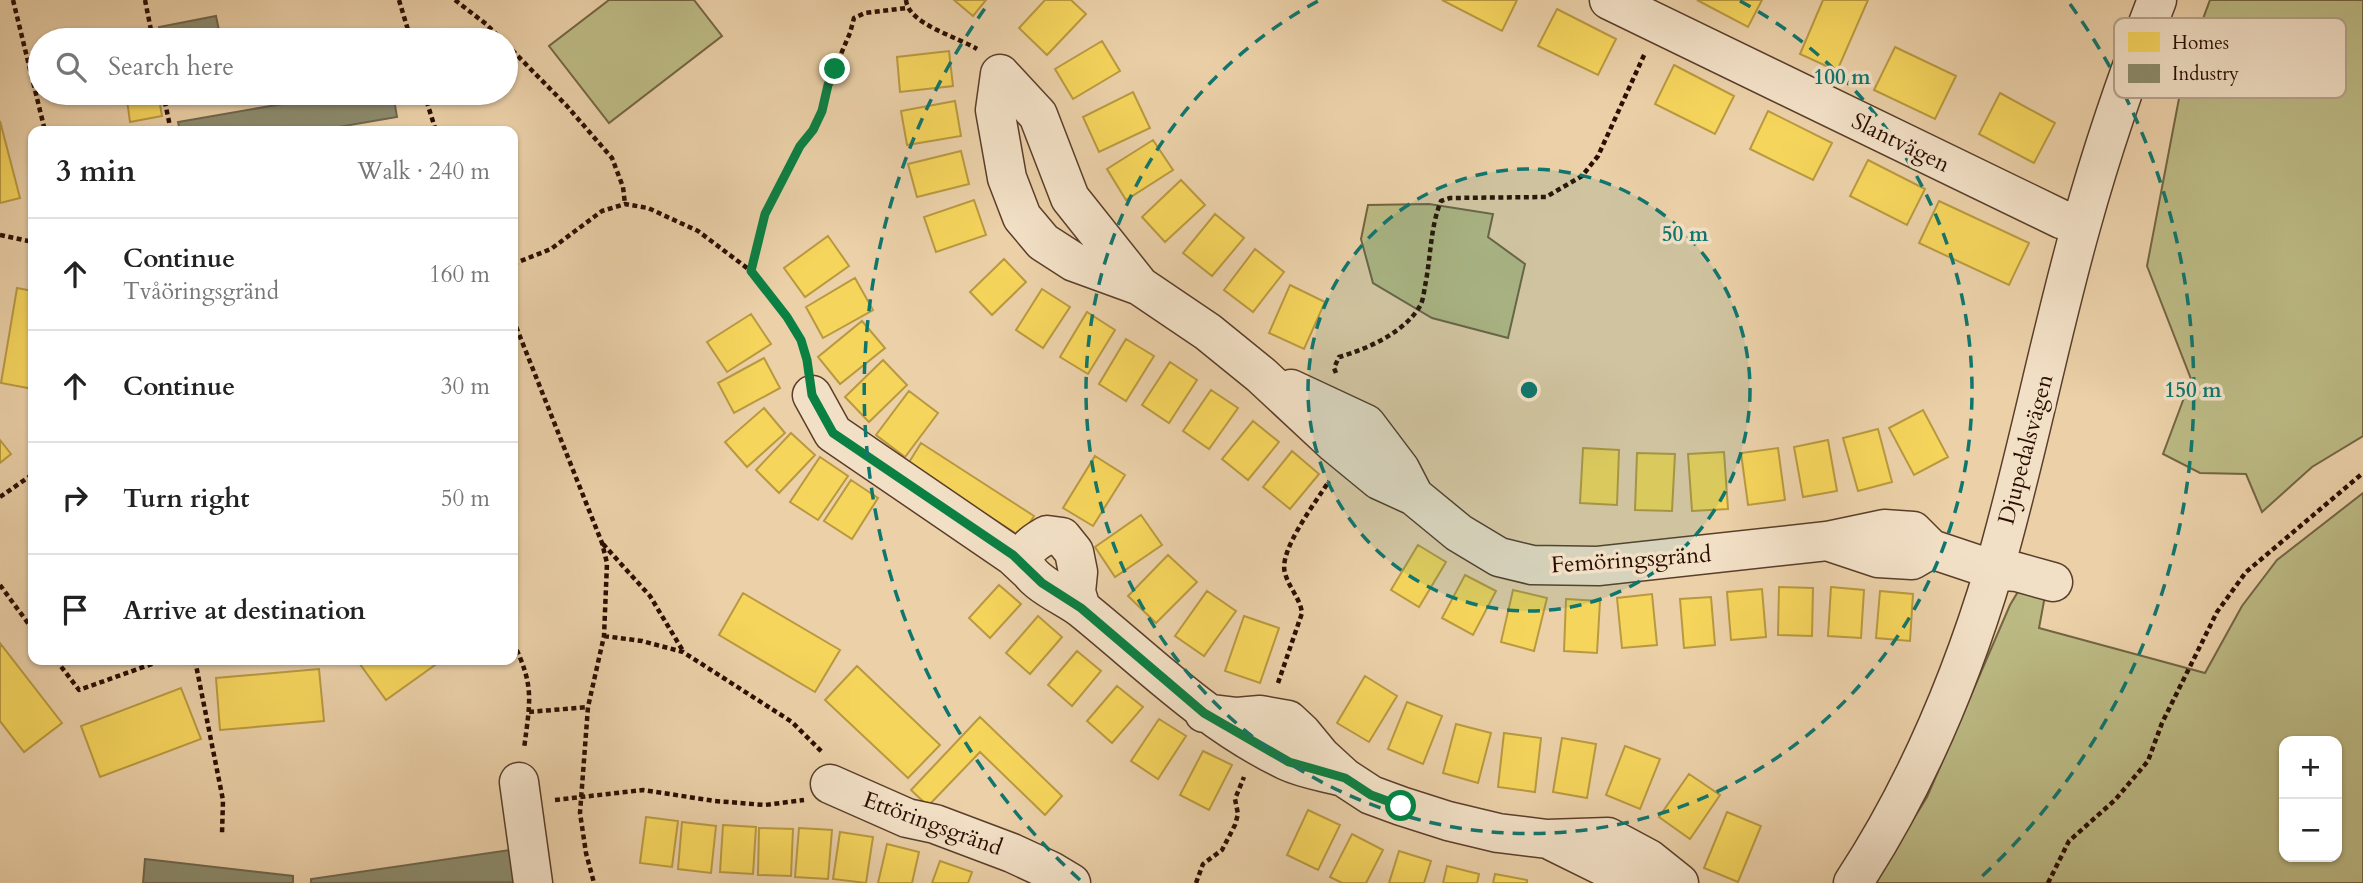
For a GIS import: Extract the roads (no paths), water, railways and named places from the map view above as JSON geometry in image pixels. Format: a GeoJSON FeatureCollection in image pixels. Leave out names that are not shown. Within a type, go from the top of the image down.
{"type":"FeatureCollection","features":[{"type":"Feature","properties":{"kind":"street","name":"Slantvägen"},"geometry":{"type":"LineString","coordinates":[[1609,0],[2061,219],[2081,226]]}},
{"type":"Feature","properties":{"kind":"street","name":"Djupedalsvägen"},"geometry":{"type":"LineString","coordinates":[[2151,18],[2157,0]]}},
{"type":"Feature","properties":{"kind":"street","name":"Femöringsgränd"},"geometry":{"type":"LineString","coordinates":[[1140,286],[1070,198],[1038,115],[1000,75],[995,110],[1007,178],[1022,216],[1043,242],[1074,262],[1140,286],[1208,332],[1261,375],[1334,443],[1379,480],[1414,496],[1459,533],[1499,557],[1532,565],[1598,566],[1827,541],[1878,558],[1912,560],[1931,549],[1994,570],[2017,572],[2053,582]]}},
{"type":"Feature","properties":{"kind":"street","name":"Djupedalsvägen"},"geometry":{"type":"LineString","coordinates":[[1853,883],[1876,848],[1934,733],[1958,675],[1994,570],[2081,226],[2122,98]]}},
{"type":"Feature","properties":{"kind":"street"},"geometry":{"type":"LineString","coordinates":[[1031,228],[1050,203],[1070,198]]}},
{"type":"Feature","properties":{"kind":"street"},"geometry":{"type":"LineString","coordinates":[[812,395],[833,433],[1013,555],[1028,570],[1024,559],[1030,546],[1047,535],[1062,537],[1074,552],[1078,572],[1076,592],[1081,608],[1204,713],[1289,762],[1345,778],[1371,795],[1448,821],[1498,833],[1547,838],[1608,837],[1649,859],[1679,883]]}},
{"type":"Feature","properties":{"kind":"street"},"geometry":{"type":"LineString","coordinates":[[519,782],[533,883]]}},
{"type":"Feature","properties":{"kind":"street","name":"Ettöringsgränd"},"geometry":{"type":"LineString","coordinates":[[830,784],[907,817],[935,824],[1012,853],[1071,883]]}},
{"type":"Feature","properties":{"kind":"street"},"geometry":{"type":"LineString","coordinates":[[1547,838],[1637,883]]}}]}
